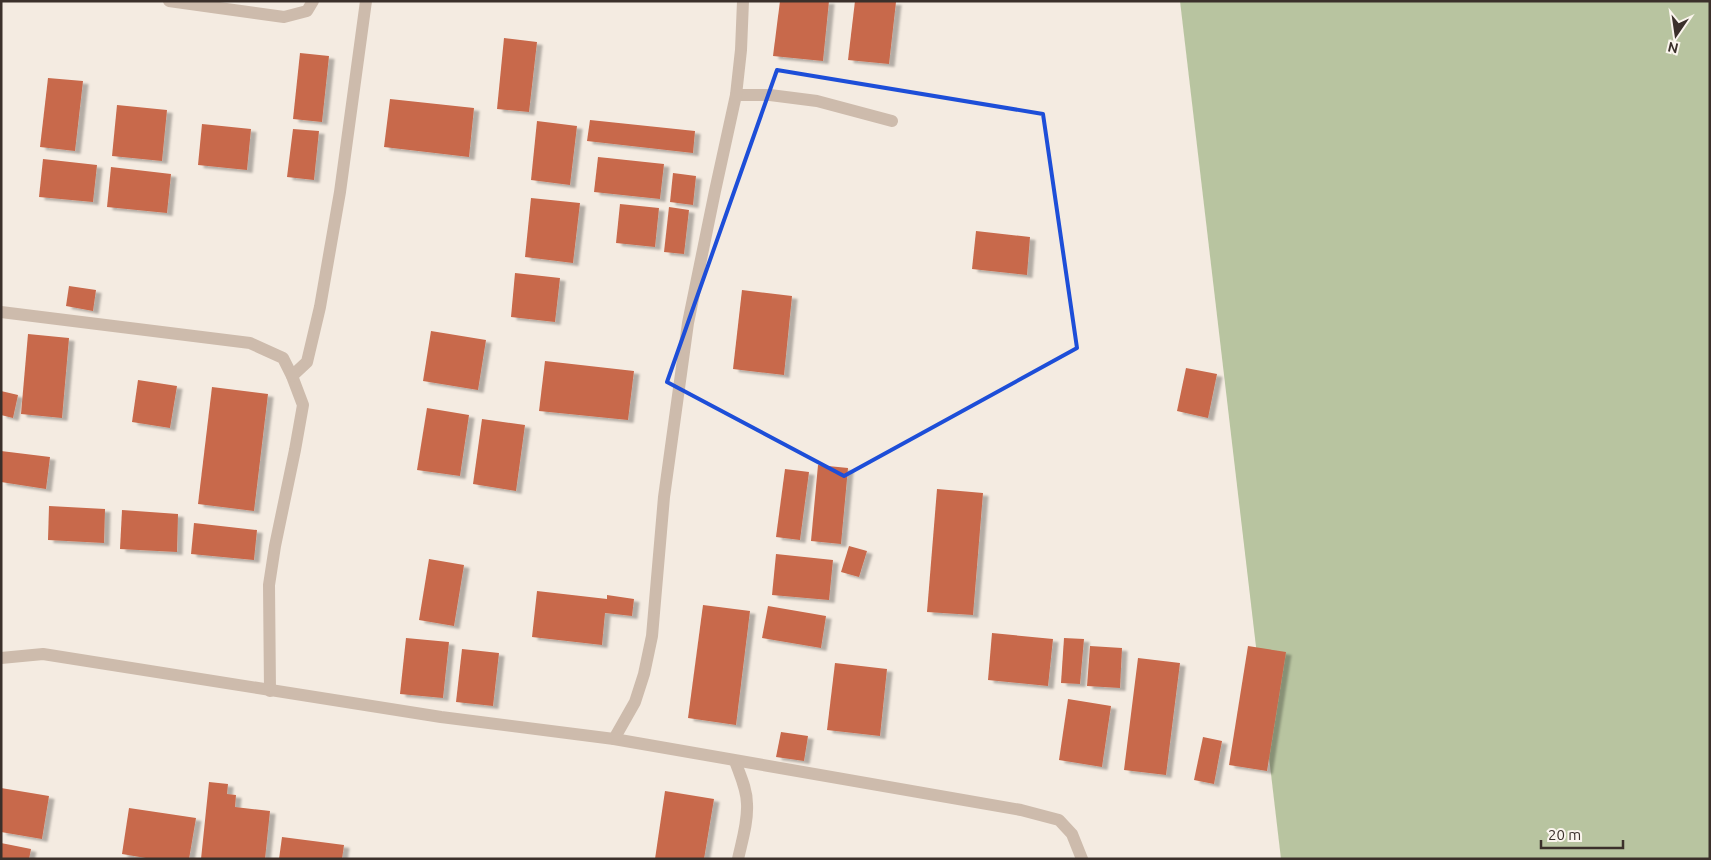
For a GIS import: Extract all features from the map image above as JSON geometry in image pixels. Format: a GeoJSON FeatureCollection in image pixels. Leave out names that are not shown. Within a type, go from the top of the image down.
{"type":"FeatureCollection","features":[{"type":"Feature","properties":{"kind":"street"},"geometry":{"type":"LineString","coordinates":[[170,1],[284,17],[307,11],[313,1]]}},
{"type":"Feature","properties":{"kind":"street"},"geometry":{"type":"LineString","coordinates":[[292,376],[307,362],[320,307],[340,192],[366,1]]}},
{"type":"Feature","properties":{"kind":"street"},"geometry":{"type":"LineString","coordinates":[[614,739],[635,702],[644,674],[652,636],[664,497],[688,323],[736,95],[741,50],[743,1]]}},
{"type":"Feature","properties":{"kind":"street"},"geometry":{"type":"LineString","coordinates":[[736,95],[770,96],[817,101],[892,121]]}},
{"type":"Feature","properties":{"kind":"street"},"geometry":{"type":"LineString","coordinates":[[1,312],[250,343],[282,358],[292,376],[303,404],[269,585],[270,691]]}},
{"type":"Feature","properties":{"kind":"street"},"geometry":{"type":"LineString","coordinates":[[1,658],[42,654],[441,717],[614,739],[1020,810],[1059,820],[1072,834],[1082,859]]}},
{"type":"Feature","properties":{"kind":"street"},"geometry":{"type":"LineString","coordinates":[[735,761],[744,784],[747,802],[746,818],[738,859]]}},
{"type":"Feature","properties":{"kind":"highlighted area"},"geometry":{"type":"Polygon","coordinates":[[[777,70],[1043,114],[1077,348],[844,476],[667,382],[777,70]]]}},
{"type":"Feature","properties":{"kind":"green space"},"geometry":{"type":"Polygon","coordinates":[[[1180,1],[1710,1],[1710,859],[1281,859],[1180,1]]]}},
{"type":"Feature","properties":{"kind":"building"},"geometry":{"type":"Polygon","coordinates":[[[780,1],[829,1],[823,61],[773,56],[780,1]]]}},
{"type":"Feature","properties":{"kind":"building"},"geometry":{"type":"Polygon","coordinates":[[[855,1],[896,2],[889,64],[848,60],[855,1]]]}},
{"type":"Feature","properties":{"kind":"building"},"geometry":{"type":"Polygon","coordinates":[[[504,38],[537,42],[529,112],[497,109],[504,38]]]}},
{"type":"Feature","properties":{"kind":"building"},"geometry":{"type":"Polygon","coordinates":[[[300,53],[329,56],[322,122],[293,119],[300,53]]]}},
{"type":"Feature","properties":{"kind":"building"},"geometry":{"type":"Polygon","coordinates":[[[48,78],[83,81],[75,151],[40,147],[48,78]]]}},
{"type":"Feature","properties":{"kind":"building"},"geometry":{"type":"Polygon","coordinates":[[[390,99],[474,108],[469,157],[384,147],[390,99]]]}},
{"type":"Feature","properties":{"kind":"building"},"geometry":{"type":"Polygon","coordinates":[[[117,105],[167,110],[162,161],[112,156],[117,105]]]}},
{"type":"Feature","properties":{"kind":"building"},"geometry":{"type":"Polygon","coordinates":[[[590,120],[695,131],[693,153],[587,141],[590,120]]]}},
{"type":"Feature","properties":{"kind":"building"},"geometry":{"type":"Polygon","coordinates":[[[537,121],[577,126],[570,185],[531,180],[537,121]]]}},
{"type":"Feature","properties":{"kind":"building"},"geometry":{"type":"Polygon","coordinates":[[[202,124],[251,129],[247,170],[198,165],[202,124]]]}},
{"type":"Feature","properties":{"kind":"building"},"geometry":{"type":"Polygon","coordinates":[[[293,129],[319,131],[314,180],[287,177],[293,129]]]}},
{"type":"Feature","properties":{"kind":"building"},"geometry":{"type":"Polygon","coordinates":[[[598,157],[664,164],[660,199],[594,192],[598,157]]]}},
{"type":"Feature","properties":{"kind":"building"},"geometry":{"type":"Polygon","coordinates":[[[43,159],[97,165],[93,202],[39,197],[43,159]]]}},
{"type":"Feature","properties":{"kind":"building"},"geometry":{"type":"Polygon","coordinates":[[[111,167],[171,174],[167,213],[107,207],[111,167]]]}},
{"type":"Feature","properties":{"kind":"building"},"geometry":{"type":"Polygon","coordinates":[[[673,173],[696,176],[693,205],[670,202],[673,173]]]}},
{"type":"Feature","properties":{"kind":"building"},"geometry":{"type":"Polygon","coordinates":[[[531,198],[580,203],[573,263],[525,257],[531,198]]]}},
{"type":"Feature","properties":{"kind":"building"},"geometry":{"type":"Polygon","coordinates":[[[620,204],[659,208],[655,247],[616,243],[620,204]]]}},
{"type":"Feature","properties":{"kind":"building"},"geometry":{"type":"Polygon","coordinates":[[[669,207],[689,210],[684,254],[664,252],[669,207]]]}},
{"type":"Feature","properties":{"kind":"building"},"geometry":{"type":"Polygon","coordinates":[[[976,231],[1030,237],[1027,275],[972,269],[976,231]]]}},
{"type":"Feature","properties":{"kind":"building"},"geometry":{"type":"Polygon","coordinates":[[[515,273],[560,278],[555,322],[511,317],[515,273]]]}},
{"type":"Feature","properties":{"kind":"building"},"geometry":{"type":"Polygon","coordinates":[[[69,286],[96,290],[93,311],[66,306],[69,286]]]}},
{"type":"Feature","properties":{"kind":"building"},"geometry":{"type":"Polygon","coordinates":[[[742,290],[792,296],[784,375],[733,369],[742,290]]]}},
{"type":"Feature","properties":{"kind":"building"},"geometry":{"type":"Polygon","coordinates":[[[431,331],[486,340],[478,390],[423,381],[431,331]]]}},
{"type":"Feature","properties":{"kind":"building"},"geometry":{"type":"Polygon","coordinates":[[[28,334],[69,338],[62,418],[21,414],[28,334]]]}},
{"type":"Feature","properties":{"kind":"building"},"geometry":{"type":"Polygon","coordinates":[[[545,361],[634,371],[628,420],[539,411],[545,361]]]}},
{"type":"Feature","properties":{"kind":"building"},"geometry":{"type":"Polygon","coordinates":[[[1186,368],[1217,374],[1208,418],[1177,411],[1186,368]]]}},
{"type":"Feature","properties":{"kind":"building"},"geometry":{"type":"Polygon","coordinates":[[[138,380],[177,386],[170,428],[132,422],[138,380]]]}},
{"type":"Feature","properties":{"kind":"building"},"geometry":{"type":"Polygon","coordinates":[[[212,387],[268,394],[254,511],[198,504],[212,387]]]}},
{"type":"Feature","properties":{"kind":"building"},"geometry":{"type":"Polygon","coordinates":[[[1,391],[18,395],[13,418],[1,415],[1,391]]]}},
{"type":"Feature","properties":{"kind":"building"},"geometry":{"type":"Polygon","coordinates":[[[427,408],[469,415],[460,476],[417,470],[427,408]]]}},
{"type":"Feature","properties":{"kind":"building"},"geometry":{"type":"Polygon","coordinates":[[[482,419],[525,425],[516,491],[473,484],[482,419]]]}},
{"type":"Feature","properties":{"kind":"building"},"geometry":{"type":"Polygon","coordinates":[[[1,451],[50,457],[46,489],[1,482],[1,451]]]}},
{"type":"Feature","properties":{"kind":"building"},"geometry":{"type":"Polygon","coordinates":[[[818,465],[848,468],[841,544],[811,541],[818,465]]]}},
{"type":"Feature","properties":{"kind":"building"},"geometry":{"type":"Polygon","coordinates":[[[785,469],[809,472],[800,540],[776,537],[785,469]]]}},
{"type":"Feature","properties":{"kind":"building"},"geometry":{"type":"Polygon","coordinates":[[[937,489],[983,493],[973,615],[927,612],[937,489]]]}},
{"type":"Feature","properties":{"kind":"building"},"geometry":{"type":"Polygon","coordinates":[[[49,506],[105,509],[104,543],[48,540],[49,506]]]}},
{"type":"Feature","properties":{"kind":"building"},"geometry":{"type":"Polygon","coordinates":[[[122,510],[178,514],[177,552],[120,549],[122,510]]]}},
{"type":"Feature","properties":{"kind":"building"},"geometry":{"type":"Polygon","coordinates":[[[194,523],[257,530],[254,560],[191,554],[194,523]]]}},
{"type":"Feature","properties":{"kind":"building"},"geometry":{"type":"Polygon","coordinates":[[[849,546],[867,551],[859,577],[841,572],[849,546]]]}},
{"type":"Feature","properties":{"kind":"building"},"geometry":{"type":"Polygon","coordinates":[[[776,554],[833,560],[829,600],[772,595],[776,554]]]}},
{"type":"Feature","properties":{"kind":"building"},"geometry":{"type":"Polygon","coordinates":[[[429,559],[464,565],[454,626],[419,620],[429,559]]]}},
{"type":"Feature","properties":{"kind":"building"},"geometry":{"type":"Polygon","coordinates":[[[537,591],[607,599],[607,595],[634,599],[632,616],[605,613],[602,645],[532,637],[537,591]]]}},
{"type":"Feature","properties":{"kind":"building"},"geometry":{"type":"Polygon","coordinates":[[[703,605],[750,611],[736,725],[688,718],[703,605]]]}},
{"type":"Feature","properties":{"kind":"building"},"geometry":{"type":"Polygon","coordinates":[[[768,606],[826,616],[821,648],[762,638],[768,606]]]}},
{"type":"Feature","properties":{"kind":"building"},"geometry":{"type":"Polygon","coordinates":[[[992,633],[1053,639],[1048,686],[988,680],[992,633]]]}},
{"type":"Feature","properties":{"kind":"building"},"geometry":{"type":"Polygon","coordinates":[[[406,638],[449,642],[443,698],[400,694],[406,638]]]}},
{"type":"Feature","properties":{"kind":"building"},"geometry":{"type":"Polygon","coordinates":[[[1064,638],[1084,639],[1080,684],[1061,683],[1064,638]]]}},
{"type":"Feature","properties":{"kind":"building"},"geometry":{"type":"Polygon","coordinates":[[[1090,646],[1122,648],[1120,688],[1087,686],[1090,646]]]}},
{"type":"Feature","properties":{"kind":"building"},"geometry":{"type":"Polygon","coordinates":[[[1248,646],[1286,652],[1267,771],[1229,765],[1248,646]]]}},
{"type":"Feature","properties":{"kind":"building"},"geometry":{"type":"Polygon","coordinates":[[[462,649],[499,653],[493,706],[456,702],[462,649]]]}},
{"type":"Feature","properties":{"kind":"building"},"geometry":{"type":"Polygon","coordinates":[[[1138,658],[1180,663],[1166,775],[1124,770],[1138,658]]]}},
{"type":"Feature","properties":{"kind":"building"},"geometry":{"type":"Polygon","coordinates":[[[835,663],[887,669],[880,736],[827,730],[835,663]]]}},
{"type":"Feature","properties":{"kind":"building"},"geometry":{"type":"Polygon","coordinates":[[[1068,699],[1111,706],[1102,767],[1059,760],[1068,699]]]}},
{"type":"Feature","properties":{"kind":"building"},"geometry":{"type":"Polygon","coordinates":[[[781,732],[808,736],[804,761],[776,757],[781,732]]]}},
{"type":"Feature","properties":{"kind":"building"},"geometry":{"type":"Polygon","coordinates":[[[1203,737],[1222,741],[1214,784],[1194,780],[1203,737]]]}},
{"type":"Feature","properties":{"kind":"building"},"geometry":{"type":"Polygon","coordinates":[[[209,782],[228,784],[227,794],[236,795],[235,807],[270,811],[265,859],[201,859],[209,782]]]}},
{"type":"Feature","properties":{"kind":"building"},"geometry":{"type":"Polygon","coordinates":[[[1,788],[49,796],[42,839],[1,832],[1,788]]]}},
{"type":"Feature","properties":{"kind":"building"},"geometry":{"type":"Polygon","coordinates":[[[665,791],[714,799],[704,859],[655,859],[665,791]]]}},
{"type":"Feature","properties":{"kind":"building"},"geometry":{"type":"Polygon","coordinates":[[[129,808],[196,818],[189,859],[152,859],[122,854],[129,808]]]}},
{"type":"Feature","properties":{"kind":"building"},"geometry":{"type":"Polygon","coordinates":[[[282,837],[344,845],[342,859],[279,859],[282,837]]]}},
{"type":"Feature","properties":{"kind":"building"},"geometry":{"type":"Polygon","coordinates":[[[1,843],[31,849],[29,859],[1,859],[1,843]]]}}]}
